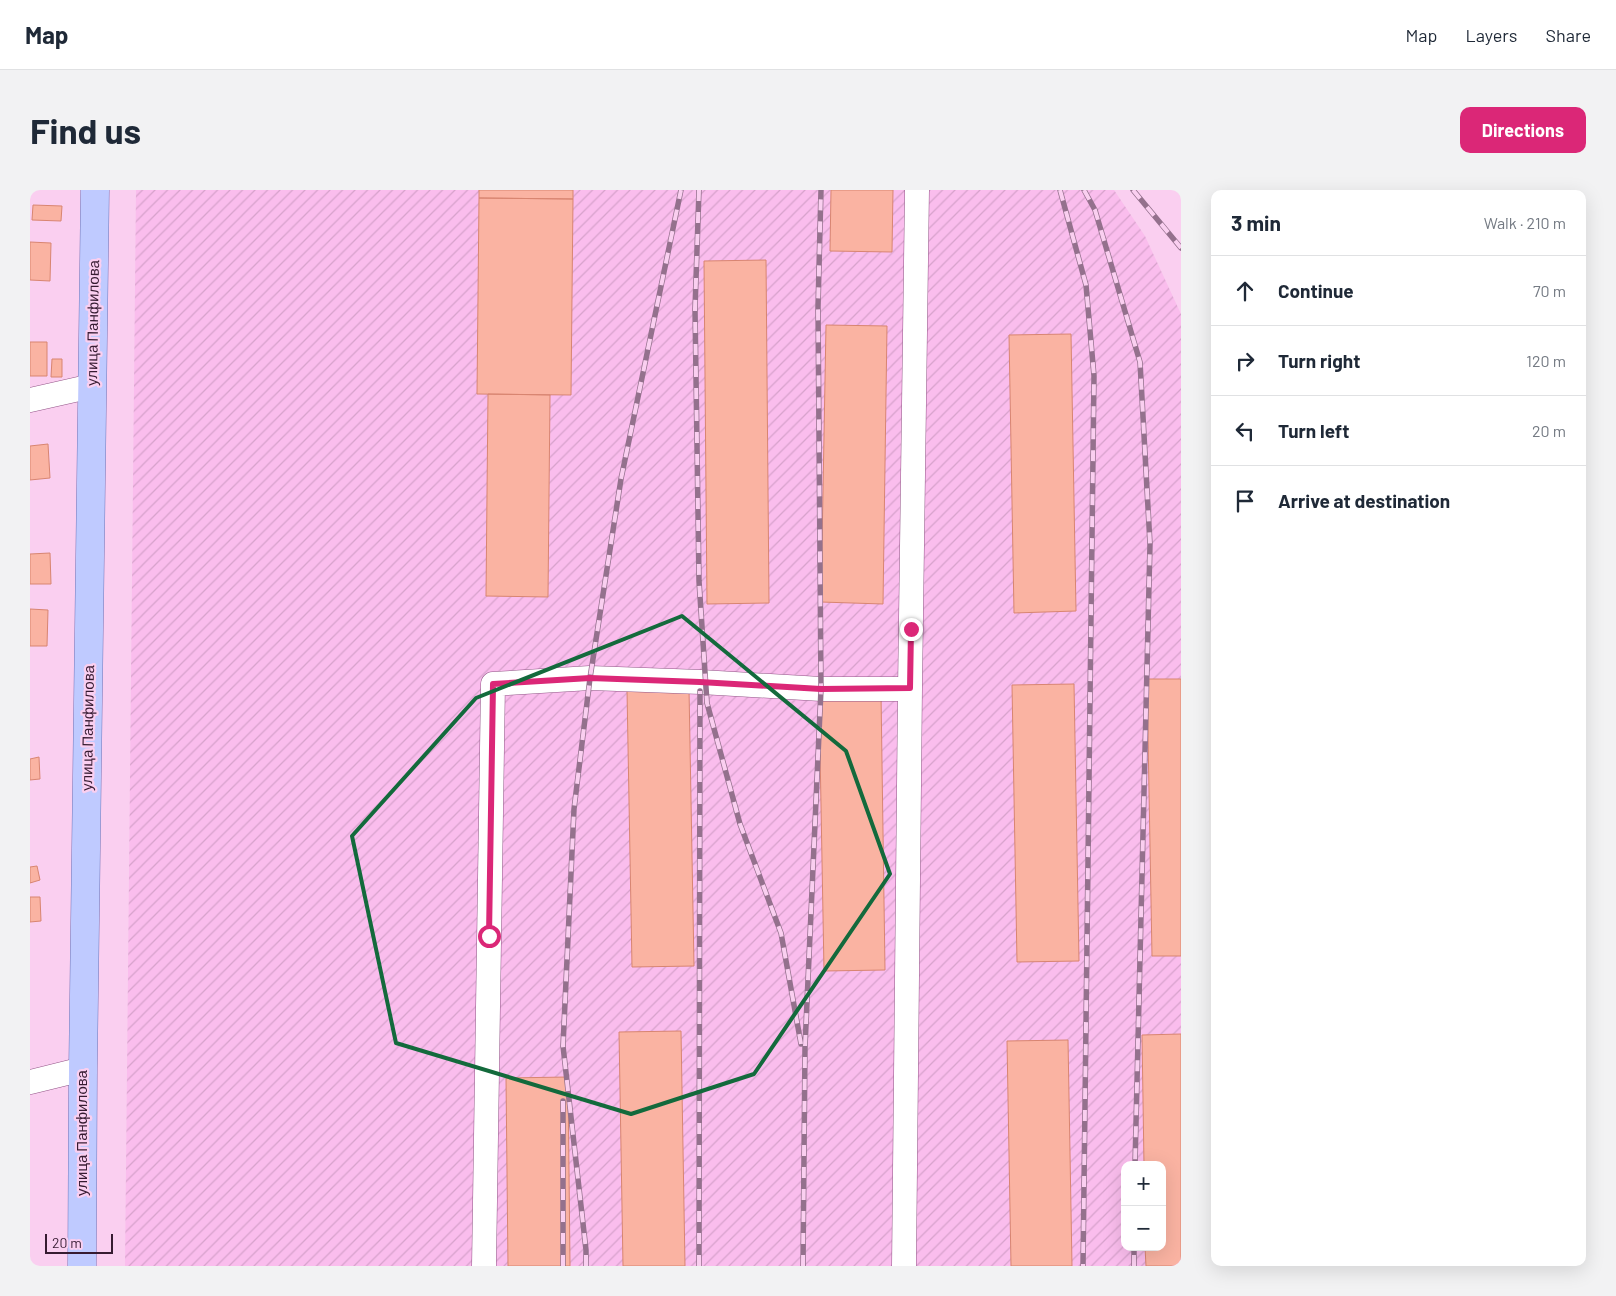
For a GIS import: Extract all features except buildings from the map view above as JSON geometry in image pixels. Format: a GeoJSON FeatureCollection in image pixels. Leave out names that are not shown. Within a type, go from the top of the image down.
{"type":"FeatureCollection","features":[{"type":"Feature","properties":{"kind":"main road","name":"улица Панфилова"},"geometry":{"type":"LineString","coordinates":[[82,1266],[95,190]]}},
{"type":"Feature","properties":{"kind":"street"},"geometry":{"type":"LineString","coordinates":[[904,1266],[917,190]]}},
{"type":"Feature","properties":{"kind":"street"},"geometry":{"type":"LineString","coordinates":[[30,400],[92,386]]}},
{"type":"Feature","properties":{"kind":"street"},"geometry":{"type":"LineString","coordinates":[[484,1266],[493,684],[590,678],[821,689],[910,688]]}},
{"type":"Feature","properties":{"kind":"street"},"geometry":{"type":"LineString","coordinates":[[30,1082],[83,1069]]}},
{"type":"Feature","properties":{"kind":"highlighted area"},"geometry":{"type":"Polygon","coordinates":[[[682,616],[846,751],[890,874],[754,1074],[631,1114],[396,1043],[352,836],[476,698],[682,616]]]}},
{"type":"Feature","properties":{"kind":"shaded area"},"geometry":{"type":"Polygon","coordinates":[[[136,190],[1114,190],[1145,236],[1181,314],[1181,1266],[125,1266],[136,190]]]}},
{"type":"Feature","properties":{"kind":"railway"},"geometry":{"type":"LineString","coordinates":[[586,1266],[586,1250],[563,1046],[574,809],[590,678],[621,479],[681,190]]}},
{"type":"Feature","properties":{"kind":"railway"},"geometry":{"type":"LineString","coordinates":[[699,190],[695,309],[699,581],[707,703],[740,824],[781,933],[801,1044]]}},
{"type":"Feature","properties":{"kind":"railway"},"geometry":{"type":"LineString","coordinates":[[803,1266],[805,1047],[821,689],[818,307],[821,190]]}},
{"type":"Feature","properties":{"kind":"railway"},"geometry":{"type":"LineString","coordinates":[[1060,190],[1086,285],[1094,376],[1083,1266]]}},
{"type":"Feature","properties":{"kind":"railway"},"geometry":{"type":"LineString","coordinates":[[1084,190],[1095,210],[1140,362],[1150,544],[1135,1161]]}},
{"type":"Feature","properties":{"kind":"railway"},"geometry":{"type":"LineString","coordinates":[[1133,190],[1181,248]]}},
{"type":"Feature","properties":{"kind":"railway"},"geometry":{"type":"LineString","coordinates":[[699,1266],[700,691]]}},
{"type":"Feature","properties":{"kind":"railway"},"geometry":{"type":"LineString","coordinates":[[563,1101],[563,1266]]}},
{"type":"Feature","properties":{"kind":"railway"},"geometry":{"type":"LineString","coordinates":[[1134,1251],[1134,1266]]}},
{"type":"Feature","properties":{"kind":"route"},"geometry":{"type":"LineString","coordinates":[[489,936],[493,684],[590,678],[821,689],[910,688],[911,629]]}}]}
